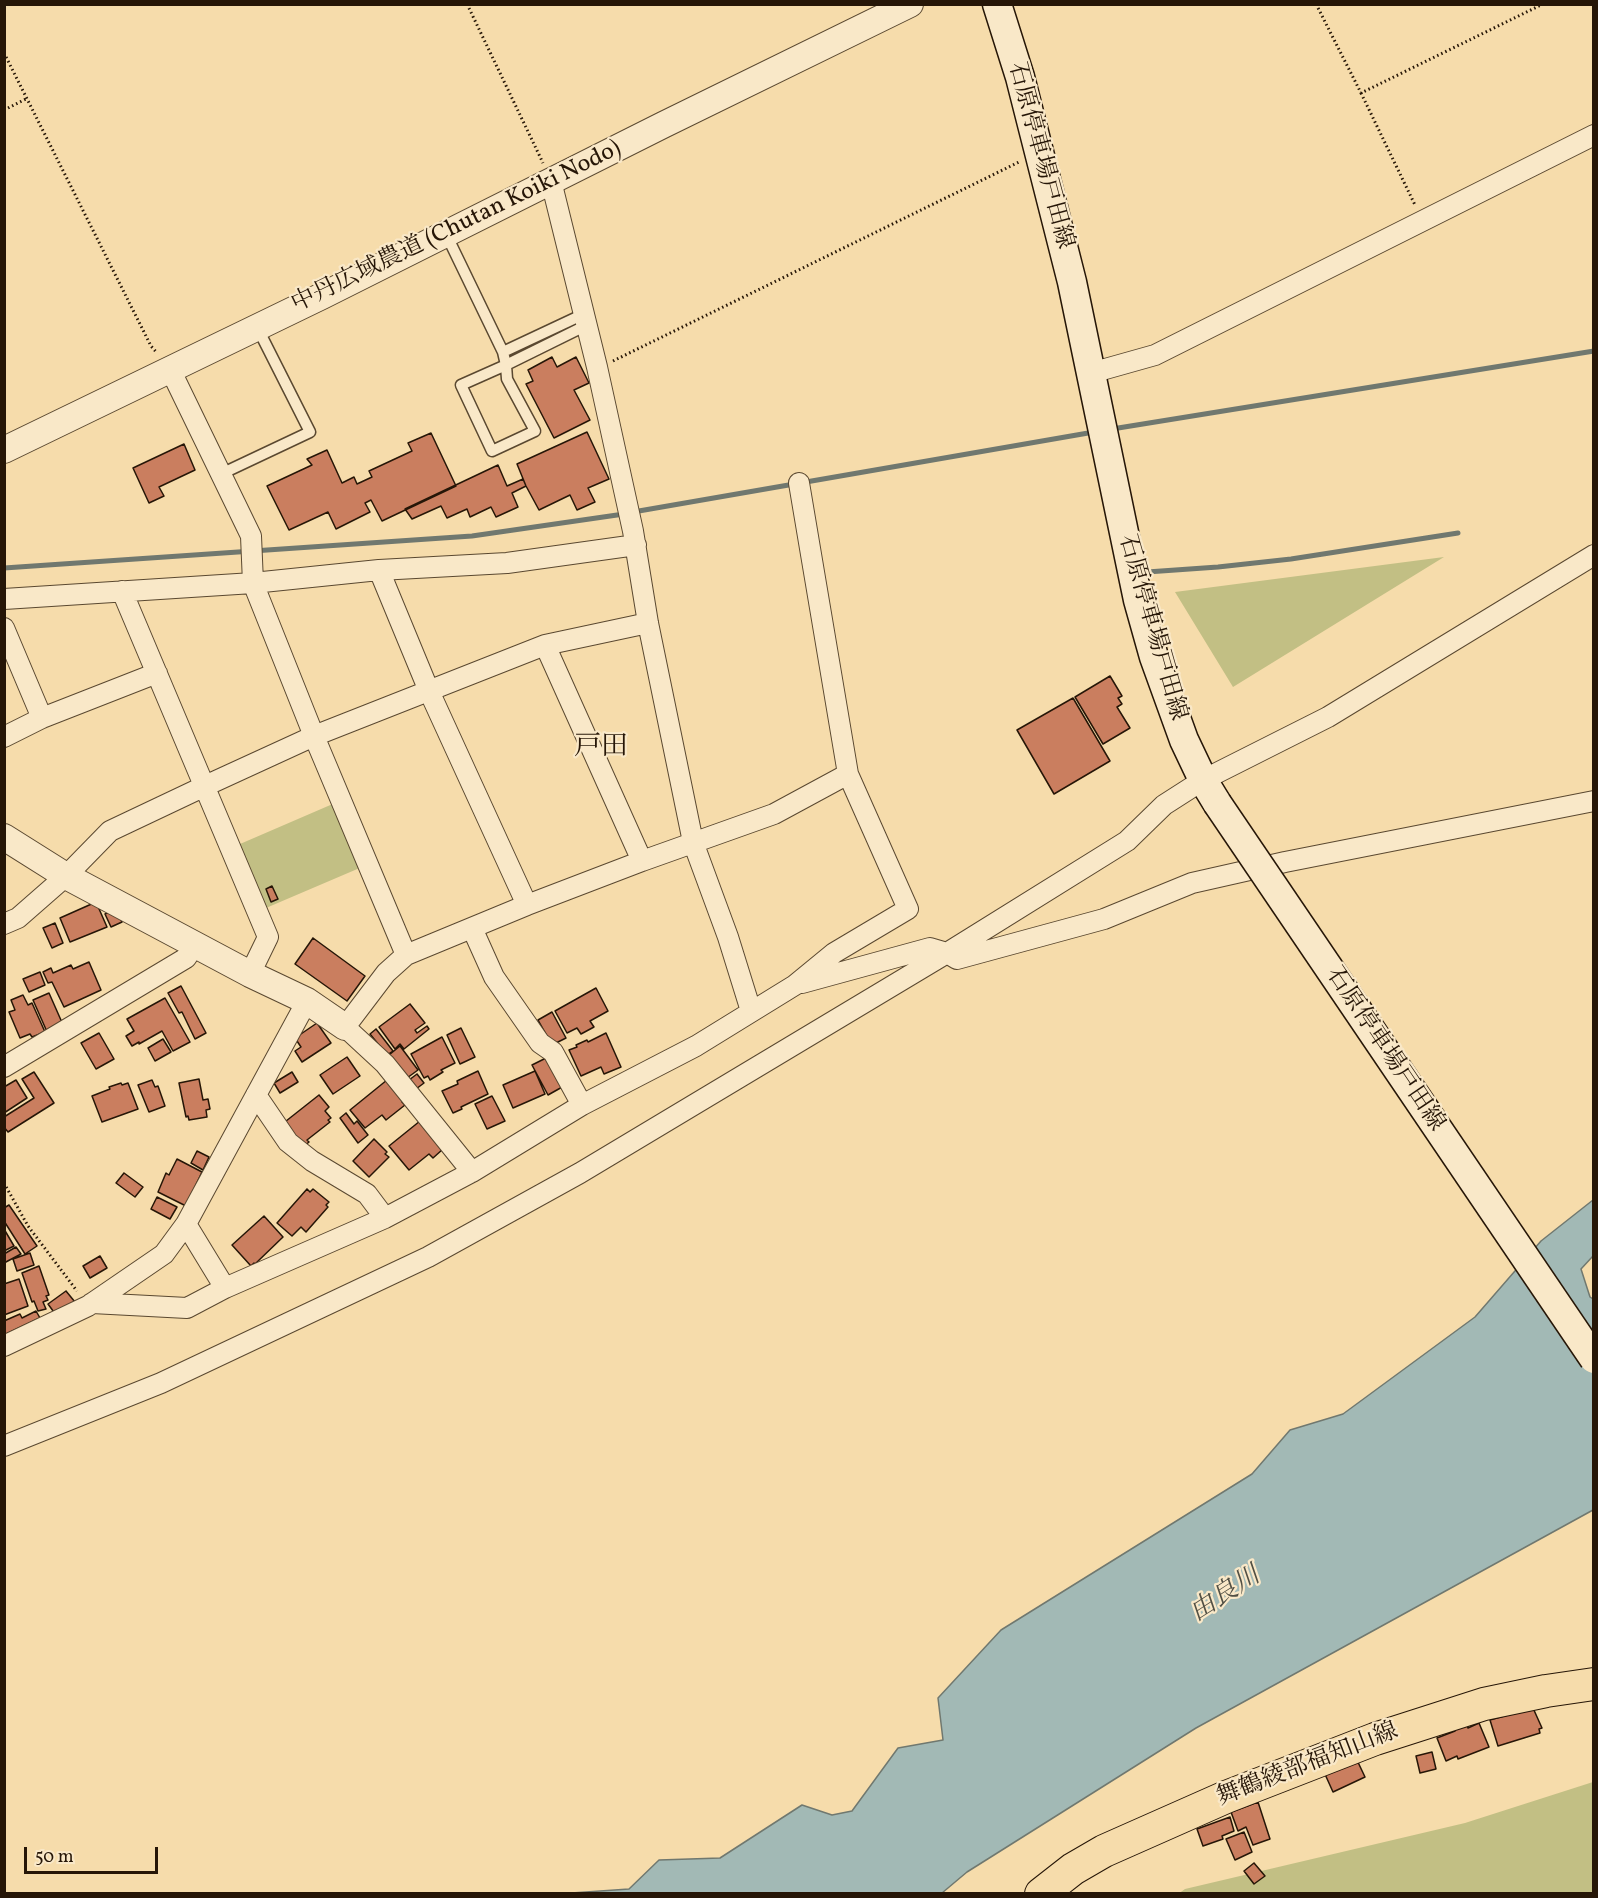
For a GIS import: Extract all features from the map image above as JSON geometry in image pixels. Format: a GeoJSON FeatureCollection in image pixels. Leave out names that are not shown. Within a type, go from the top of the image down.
{"type":"FeatureCollection","features":[{"type":"Feature","properties":{"kind":"main road","name":"石原停車場戸田線"},"geometry":{"type":"LineString","coordinates":[[997,4],[1020,77],[1072,282],[1138,600],[1154,657],[1184,740],[1210,791],[1593,1359]]}},
{"type":"Feature","properties":{"kind":"main road","name":"舞鶴綾部福知山線"},"geometry":{"type":"LineString","coordinates":[[1041,1893],[1073,1869],[1104,1851],[1226,1797],[1375,1738],[1484,1704],[1593,1684]]}},
{"type":"Feature","properties":{"kind":"street","name":"中丹広域農道 (Chutan Koiki Nodo)"},"geometry":{"type":"LineString","coordinates":[[4,450],[910,4]]}},
{"type":"Feature","properties":{"kind":"street"},"geometry":{"type":"LineString","coordinates":[[1091,373],[1155,355],[1593,135]]}},
{"type":"Feature","properties":{"kind":"street"},"geometry":{"type":"LineString","coordinates":[[551,181],[597,367],[634,538],[648,622],[693,842],[728,937],[751,1011]]}},
{"type":"Feature","properties":{"kind":"street"},"geometry":{"type":"LineString","coordinates":[[170,369],[251,536],[253,577],[314,736],[406,955]]}},
{"type":"Feature","properties":{"kind":"street"},"geometry":{"type":"LineString","coordinates":[[90,1304],[188,1308],[225,1288],[385,1218],[472,1172],[582,1105],[691,1050],[795,985],[834,953],[908,909],[848,774],[799,483]]}},
{"type":"Feature","properties":{"kind":"street"},"geometry":{"type":"LineString","coordinates":[[4,599],[122,591],[253,577],[507,563],[634,538]]}},
{"type":"Feature","properties":{"kind":"street"},"geometry":{"type":"LineString","coordinates":[[4,1446],[161,1383],[428,1257],[580,1173],[947,953],[1127,841],[1164,805],[1210,791],[1593,555]]}},
{"type":"Feature","properties":{"kind":"street"},"geometry":{"type":"LineString","coordinates":[[379,570],[429,691],[526,905]]}},
{"type":"Feature","properties":{"kind":"street"},"geometry":{"type":"LineString","coordinates":[[122,591],[268,937],[250,974]]}},
{"type":"Feature","properties":{"kind":"street"},"geometry":{"type":"LineString","coordinates":[[4,924],[18,918],[66,876],[110,831],[205,786],[314,736],[544,645],[648,622]]}},
{"type":"Feature","properties":{"kind":"street"},"geometry":{"type":"LineString","coordinates":[[4,628],[42,718]]}},
{"type":"Feature","properties":{"kind":"street"},"geometry":{"type":"LineString","coordinates":[[544,645],[642,861]]}},
{"type":"Feature","properties":{"kind":"street"},"geometry":{"type":"LineString","coordinates":[[4,737],[42,718],[157,673]]}},
{"type":"Feature","properties":{"kind":"street"},"geometry":{"type":"LineString","coordinates":[[345,1027],[386,973],[406,955],[526,905],[774,814],[848,774]]}},
{"type":"Feature","properties":{"kind":"street"},"geometry":{"type":"LineString","coordinates":[[795,985],[930,948],[957,959],[1104,920],[1192,883],[1285,862],[1593,801]]}},
{"type":"Feature","properties":{"kind":"street"},"geometry":{"type":"LineString","coordinates":[[4,837],[66,876],[250,974],[307,1001],[345,1027],[385,1064],[472,1172]]}},
{"type":"Feature","properties":{"kind":"street"},"geometry":{"type":"LineString","coordinates":[[472,928],[494,977],[540,1043],[553,1052],[582,1105]]}},
{"type":"Feature","properties":{"kind":"street"},"geometry":{"type":"LineString","coordinates":[[4,1067],[186,958],[195,945]]}},
{"type":"Feature","properties":{"kind":"street"},"geometry":{"type":"LineString","coordinates":[[4,1346],[90,1304],[164,1254],[186,1224],[307,1001]]}},
{"type":"Feature","properties":{"kind":"street"},"geometry":{"type":"LineString","coordinates":[[256,1095],[288,1142],[312,1161],[367,1194],[385,1218]]}},
{"type":"Feature","properties":{"kind":"street"},"geometry":{"type":"LineString","coordinates":[[186,1224],[225,1288]]}},
{"type":"Feature","properties":{"kind":"lane"},"geometry":{"type":"LineString","coordinates":[[446,234],[503,352],[506,365],[507,379],[535,430],[492,451],[461,386],[506,365],[585,319]]}},
{"type":"Feature","properties":{"kind":"lane"},"geometry":{"type":"LineString","coordinates":[[503,352],[585,319]]}},
{"type":"Feature","properties":{"kind":"lane"},"geometry":{"type":"LineString","coordinates":[[221,474],[310,432],[257,327]]}},
{"type":"Feature","properties":{"kind":"path"},"geometry":{"type":"LineString","coordinates":[[467,4],[551,181]]}},
{"type":"Feature","properties":{"kind":"path"},"geometry":{"type":"LineString","coordinates":[[1316,4],[1423,220]]}},
{"type":"Feature","properties":{"kind":"path"},"geometry":{"type":"LineString","coordinates":[[1361,93],[1543,4]]}},
{"type":"Feature","properties":{"kind":"path"},"geometry":{"type":"LineString","coordinates":[[4,53],[151,346],[170,369]]}},
{"type":"Feature","properties":{"kind":"path"},"geometry":{"type":"LineString","coordinates":[[4,110],[26,99]]}},
{"type":"Feature","properties":{"kind":"path"},"geometry":{"type":"LineString","coordinates":[[597,367],[1040,152]]}},
{"type":"Feature","properties":{"kind":"path"},"geometry":{"type":"LineString","coordinates":[[4,1183],[28,1226],[90,1304]]}},
{"type":"Feature","properties":{"kind":"shaded area"},"geometry":{"type":"Polygon","coordinates":[[[1444,557],[1233,687],[1175,592],[1444,557]]]}},
{"type":"Feature","properties":{"kind":"shaded area"},"geometry":{"type":"Polygon","coordinates":[[[335,803],[362,867],[266,908],[240,844],[335,803]]]}},
{"type":"Feature","properties":{"kind":"shaded area"},"geometry":{"type":"Polygon","coordinates":[[[1593,1782],[1593,1893],[1178,1894],[1185,1889],[1465,1823],[1593,1782]]]}},
{"type":"Feature","properties":{"kind":"water","name":"由良川"},"geometry":{"type":"Polygon","coordinates":[[[1593,1200],[1593,1256],[1581,1269],[1590,1297],[1593,1299],[1593,1510],[1196,1728],[967,1872],[942,1893],[557,1894],[629,1889],[659,1860],[720,1858],[802,1805],[832,1815],[852,1811],[898,1748],[943,1740],[938,1698],[1001,1630],[1252,1474],[1290,1430],[1343,1414],[1475,1317],[1541,1241],[1593,1200]]]}},
{"type":"Feature","properties":{"kind":"building"},"geometry":{"type":"Polygon","coordinates":[[[552,357],[557,367],[576,357],[589,383],[574,390],[590,420],[554,438],[526,384],[533,381],[528,370],[552,357]]]}},
{"type":"Feature","properties":{"kind":"building"},"geometry":{"type":"Polygon","coordinates":[[[587,432],[609,479],[588,488],[595,502],[577,510],[570,495],[539,510],[517,464],[587,432]]]}},
{"type":"Feature","properties":{"kind":"building"},"geometry":{"type":"Polygon","coordinates":[[[431,433],[456,486],[382,521],[371,500],[365,503],[370,512],[336,529],[328,512],[289,530],[267,486],[312,465],[307,459],[327,450],[342,483],[354,477],[357,484],[372,477],[369,471],[412,451],[408,443],[431,433]]]}},
{"type":"Feature","properties":{"kind":"building"},"geometry":{"type":"Polygon","coordinates":[[[184,444],[195,470],[159,487],[164,496],[149,503],[133,468],[184,444]]]}},
{"type":"Feature","properties":{"kind":"building"},"geometry":{"type":"Polygon","coordinates":[[[498,465],[507,486],[523,479],[526,486],[512,493],[518,507],[496,517],[491,507],[470,517],[467,509],[447,518],[441,506],[412,519],[405,509],[498,465]]]}},
{"type":"Feature","properties":{"kind":"building"},"geometry":{"type":"Polygon","coordinates":[[[1110,676],[1122,696],[1118,698],[1122,704],[1117,707],[1130,728],[1103,744],[1075,697],[1110,676]]]}},
{"type":"Feature","properties":{"kind":"building"},"geometry":{"type":"Polygon","coordinates":[[[1073,698],[1110,761],[1054,794],[1017,730],[1073,698]]]}},
{"type":"Feature","properties":{"kind":"building"},"geometry":{"type":"Polygon","coordinates":[[[272,886],[278,899],[271,902],[266,889],[272,886]]]}},
{"type":"Feature","properties":{"kind":"building"},"geometry":{"type":"Polygon","coordinates":[[[96,902],[107,927],[70,942],[60,918],[96,902]]]}},
{"type":"Feature","properties":{"kind":"building"},"geometry":{"type":"Polygon","coordinates":[[[116,909],[122,922],[111,927],[105,914],[116,909]]]}},
{"type":"Feature","properties":{"kind":"building"},"geometry":{"type":"Polygon","coordinates":[[[55,923],[63,943],[52,948],[43,928],[55,923]]]}},
{"type":"Feature","properties":{"kind":"building"},"geometry":{"type":"Polygon","coordinates":[[[313,938],[365,976],[347,1001],[295,964],[313,938]]]}},
{"type":"Feature","properties":{"kind":"building"},"geometry":{"type":"Polygon","coordinates":[[[89,962],[101,990],[64,1007],[52,982],[48,983],[43,972],[51,968],[53,973],[71,965],[73,969],[89,962]]]}},
{"type":"Feature","properties":{"kind":"building"},"geometry":{"type":"Polygon","coordinates":[[[40,972],[45,985],[29,992],[23,979],[40,972]]]}},
{"type":"Feature","properties":{"kind":"building"},"geometry":{"type":"Polygon","coordinates":[[[181,986],[206,1033],[195,1039],[182,1012],[179,1013],[168,993],[181,986]]]}},
{"type":"Feature","properties":{"kind":"building"},"geometry":{"type":"Polygon","coordinates":[[[596,988],[608,1011],[590,1021],[594,1027],[581,1034],[577,1028],[567,1033],[555,1011],[596,988]]]}},
{"type":"Feature","properties":{"kind":"building"},"geometry":{"type":"Polygon","coordinates":[[[49,993],[64,1027],[48,1034],[33,1000],[49,993]]]}},
{"type":"Feature","properties":{"kind":"building"},"geometry":{"type":"Polygon","coordinates":[[[23,995],[28,1005],[32,1003],[45,1032],[32,1037],[30,1034],[20,1038],[9,1012],[15,1010],[11,1000],[23,995]]]}},
{"type":"Feature","properties":{"kind":"building"},"geometry":{"type":"Polygon","coordinates":[[[165,998],[190,1042],[173,1051],[162,1031],[132,1046],[126,1036],[134,1031],[127,1019],[165,998]]]}},
{"type":"Feature","properties":{"kind":"building"},"geometry":{"type":"Polygon","coordinates":[[[410,1004],[425,1023],[415,1030],[417,1033],[427,1026],[429,1029],[404,1049],[400,1044],[395,1049],[379,1027],[410,1004]]]}},
{"type":"Feature","properties":{"kind":"building"},"geometry":{"type":"Polygon","coordinates":[[[552,1012],[566,1038],[552,1045],[538,1020],[552,1012]]]}},
{"type":"Feature","properties":{"kind":"building"},"geometry":{"type":"Polygon","coordinates":[[[317,1023],[331,1043],[302,1062],[295,1051],[301,1047],[295,1038],[317,1023]]]}},
{"type":"Feature","properties":{"kind":"building"},"geometry":{"type":"Polygon","coordinates":[[[461,1028],[475,1057],[460,1064],[447,1035],[461,1028]]]}},
{"type":"Feature","properties":{"kind":"building"},"geometry":{"type":"Polygon","coordinates":[[[376,1029],[393,1051],[387,1055],[370,1034],[376,1029]]]}},
{"type":"Feature","properties":{"kind":"building"},"geometry":{"type":"Polygon","coordinates":[[[99,1033],[114,1059],[96,1069],[81,1043],[99,1033]]]}},
{"type":"Feature","properties":{"kind":"building"},"geometry":{"type":"Polygon","coordinates":[[[606,1033],[621,1067],[604,1074],[601,1067],[581,1076],[569,1050],[606,1033]]]}},
{"type":"Feature","properties":{"kind":"building"},"geometry":{"type":"Polygon","coordinates":[[[442,1037],[455,1063],[441,1070],[443,1072],[430,1080],[428,1076],[424,1078],[411,1054],[442,1037]]]}},
{"type":"Feature","properties":{"kind":"building"},"geometry":{"type":"Polygon","coordinates":[[[163,1039],[171,1052],[155,1061],[148,1048],[163,1039]]]}},
{"type":"Feature","properties":{"kind":"building"},"geometry":{"type":"Polygon","coordinates":[[[400,1046],[418,1070],[407,1078],[389,1055],[400,1046]]]}},
{"type":"Feature","properties":{"kind":"building"},"geometry":{"type":"Polygon","coordinates":[[[347,1057],[360,1076],[333,1094],[320,1075],[347,1057]]]}},
{"type":"Feature","properties":{"kind":"building"},"geometry":{"type":"Polygon","coordinates":[[[548,1057],[564,1086],[548,1095],[532,1065],[548,1057]]]}},
{"type":"Feature","properties":{"kind":"building"},"geometry":{"type":"Polygon","coordinates":[[[478,1071],[488,1094],[453,1113],[442,1091],[478,1071]]]}},
{"type":"Feature","properties":{"kind":"building"},"geometry":{"type":"Polygon","coordinates":[[[535,1071],[545,1094],[513,1108],[503,1085],[535,1071]]]}},
{"type":"Feature","properties":{"kind":"building"},"geometry":{"type":"Polygon","coordinates":[[[34,1072],[54,1103],[8,1132],[4,1127],[4,1117],[34,1098],[22,1079],[34,1072]]]}},
{"type":"Feature","properties":{"kind":"building"},"geometry":{"type":"Polygon","coordinates":[[[292,1072],[298,1082],[280,1093],[274,1083],[292,1072]]]}},
{"type":"Feature","properties":{"kind":"building"},"geometry":{"type":"Polygon","coordinates":[[[417,1074],[424,1083],[416,1089],[409,1080],[417,1074]]]}},
{"type":"Feature","properties":{"kind":"building"},"geometry":{"type":"Polygon","coordinates":[[[199,1079],[203,1100],[208,1099],[210,1109],[206,1110],[207,1117],[189,1120],[188,1116],[186,1117],[179,1083],[199,1079]]]}},
{"type":"Feature","properties":{"kind":"building"},"geometry":{"type":"Polygon","coordinates":[[[16,1080],[27,1098],[4,1113],[4,1087],[16,1080]]]}},
{"type":"Feature","properties":{"kind":"building"},"geometry":{"type":"Polygon","coordinates":[[[152,1080],[155,1087],[158,1086],[165,1106],[149,1112],[138,1085],[152,1080]]]}},
{"type":"Feature","properties":{"kind":"building"},"geometry":{"type":"Polygon","coordinates":[[[387,1080],[405,1105],[386,1120],[382,1115],[365,1128],[350,1110],[387,1080]]]}},
{"type":"Feature","properties":{"kind":"building"},"geometry":{"type":"Polygon","coordinates":[[[121,1083],[122,1085],[128,1083],[138,1109],[102,1122],[92,1096],[121,1083]]]}},
{"type":"Feature","properties":{"kind":"building"},"geometry":{"type":"Polygon","coordinates":[[[319,1095],[329,1107],[325,1111],[331,1118],[328,1120],[330,1122],[307,1140],[309,1142],[302,1148],[281,1125],[319,1095]]]}},
{"type":"Feature","properties":{"kind":"building"},"geometry":{"type":"Polygon","coordinates":[[[492,1096],[505,1121],[487,1129],[475,1104],[492,1096]]]}},
{"type":"Feature","properties":{"kind":"building"},"geometry":{"type":"Polygon","coordinates":[[[346,1113],[354,1124],[357,1121],[368,1135],[358,1143],[340,1118],[346,1113]]]}},
{"type":"Feature","properties":{"kind":"building"},"geometry":{"type":"Polygon","coordinates":[[[420,1121],[443,1149],[433,1158],[429,1154],[409,1170],[389,1146],[420,1121]]]}},
{"type":"Feature","properties":{"kind":"building"},"geometry":{"type":"Polygon","coordinates":[[[374,1139],[389,1157],[369,1177],[353,1161],[374,1139]]]}},
{"type":"Feature","properties":{"kind":"building"},"geometry":{"type":"Polygon","coordinates":[[[197,1151],[209,1157],[203,1170],[191,1163],[197,1151]]]}},
{"type":"Feature","properties":{"kind":"building"},"geometry":{"type":"Polygon","coordinates":[[[177,1159],[202,1172],[186,1206],[158,1192],[166,1173],[169,1175],[177,1159]]]}},
{"type":"Feature","properties":{"kind":"building"},"geometry":{"type":"Polygon","coordinates":[[[124,1173],[143,1187],[135,1197],[116,1183],[124,1173]]]}},
{"type":"Feature","properties":{"kind":"building"},"geometry":{"type":"Polygon","coordinates":[[[307,1189],[310,1192],[313,1189],[329,1202],[326,1205],[328,1207],[306,1232],[301,1227],[292,1236],[277,1223],[307,1189]]]}},
{"type":"Feature","properties":{"kind":"building"},"geometry":{"type":"Polygon","coordinates":[[[157,1197],[177,1207],[170,1219],[151,1209],[157,1197]]]}},
{"type":"Feature","properties":{"kind":"building"},"geometry":{"type":"Polygon","coordinates":[[[9,1205],[37,1246],[25,1254],[4,1221],[4,1208],[9,1205]]]}},
{"type":"Feature","properties":{"kind":"building"},"geometry":{"type":"Polygon","coordinates":[[[264,1216],[283,1237],[251,1266],[232,1245],[264,1216]]]}},
{"type":"Feature","properties":{"kind":"building"},"geometry":{"type":"Polygon","coordinates":[[[4,1229],[14,1246],[4,1251],[4,1229]]]}},
{"type":"Feature","properties":{"kind":"building"},"geometry":{"type":"Polygon","coordinates":[[[16,1247],[21,1254],[4,1263],[4,1254],[16,1247]]]}},
{"type":"Feature","properties":{"kind":"building"},"geometry":{"type":"Polygon","coordinates":[[[30,1253],[34,1265],[17,1271],[13,1259],[30,1253]]]}},
{"type":"Feature","properties":{"kind":"building"},"geometry":{"type":"Polygon","coordinates":[[[100,1256],[107,1268],[90,1278],[83,1266],[100,1256]]]}},
{"type":"Feature","properties":{"kind":"building"},"geometry":{"type":"Polygon","coordinates":[[[39,1266],[49,1295],[46,1296],[48,1300],[43,1302],[46,1309],[38,1311],[34,1301],[32,1302],[22,1273],[39,1266]]]}},
{"type":"Feature","properties":{"kind":"building"},"geometry":{"type":"Polygon","coordinates":[[[19,1279],[28,1306],[4,1315],[4,1284],[19,1279]]]}},
{"type":"Feature","properties":{"kind":"building"},"geometry":{"type":"Polygon","coordinates":[[[66,1291],[75,1302],[56,1315],[48,1304],[66,1291]]]}},
{"type":"Feature","properties":{"kind":"building"},"geometry":{"type":"Polygon","coordinates":[[[36,1311],[40,1318],[4,1335],[4,1321],[20,1314],[22,1318],[36,1311]]]}},
{"type":"Feature","properties":{"kind":"building"},"geometry":{"type":"Polygon","coordinates":[[[1533,1708],[1542,1728],[1539,1729],[1540,1733],[1498,1746],[1490,1720],[1533,1708]]]}},
{"type":"Feature","properties":{"kind":"building"},"geometry":{"type":"Polygon","coordinates":[[[1479,1723],[1489,1747],[1458,1759],[1457,1756],[1446,1761],[1437,1738],[1467,1724],[1468,1728],[1479,1723]]]}},
{"type":"Feature","properties":{"kind":"building"},"geometry":{"type":"Polygon","coordinates":[[[1432,1752],[1436,1769],[1420,1773],[1416,1756],[1432,1752]]]}},
{"type":"Feature","properties":{"kind":"building"},"geometry":{"type":"Polygon","coordinates":[[[1356,1758],[1365,1777],[1333,1792],[1324,1772],[1356,1758]]]}},
{"type":"Feature","properties":{"kind":"building"},"geometry":{"type":"Polygon","coordinates":[[[1258,1802],[1270,1839],[1253,1845],[1246,1827],[1238,1831],[1231,1812],[1258,1802]]]}},
{"type":"Feature","properties":{"kind":"building"},"geometry":{"type":"Polygon","coordinates":[[[1230,1817],[1234,1831],[1222,1836],[1223,1839],[1203,1846],[1197,1829],[1230,1817]]]}},
{"type":"Feature","properties":{"kind":"building"},"geometry":{"type":"Polygon","coordinates":[[[1244,1832],[1252,1852],[1235,1860],[1226,1839],[1244,1832]]]}},
{"type":"Feature","properties":{"kind":"building"},"geometry":{"type":"Polygon","coordinates":[[[1254,1863],[1265,1876],[1254,1884],[1244,1871],[1254,1863]]]}},
{"type":"Feature","properties":{"kind":"waterway"},"geometry":{"type":"LineString","coordinates":[[1112,429],[1594,351]]}},
{"type":"Feature","properties":{"kind":"waterway"},"geometry":{"type":"LineString","coordinates":[[633,512],[1094,432]]}},
{"type":"Feature","properties":{"kind":"waterway"},"geometry":{"type":"LineString","coordinates":[[4,568],[472,536],[624,514]]}},
{"type":"Feature","properties":{"kind":"waterway"},"geometry":{"type":"LineString","coordinates":[[1147,572],[1291,559],[1458,533]]}},
{"type":"Feature","properties":{"kind":"district","name":"戸田"},"geometry":{"type":"Point","coordinates":[601,749]}}]}
